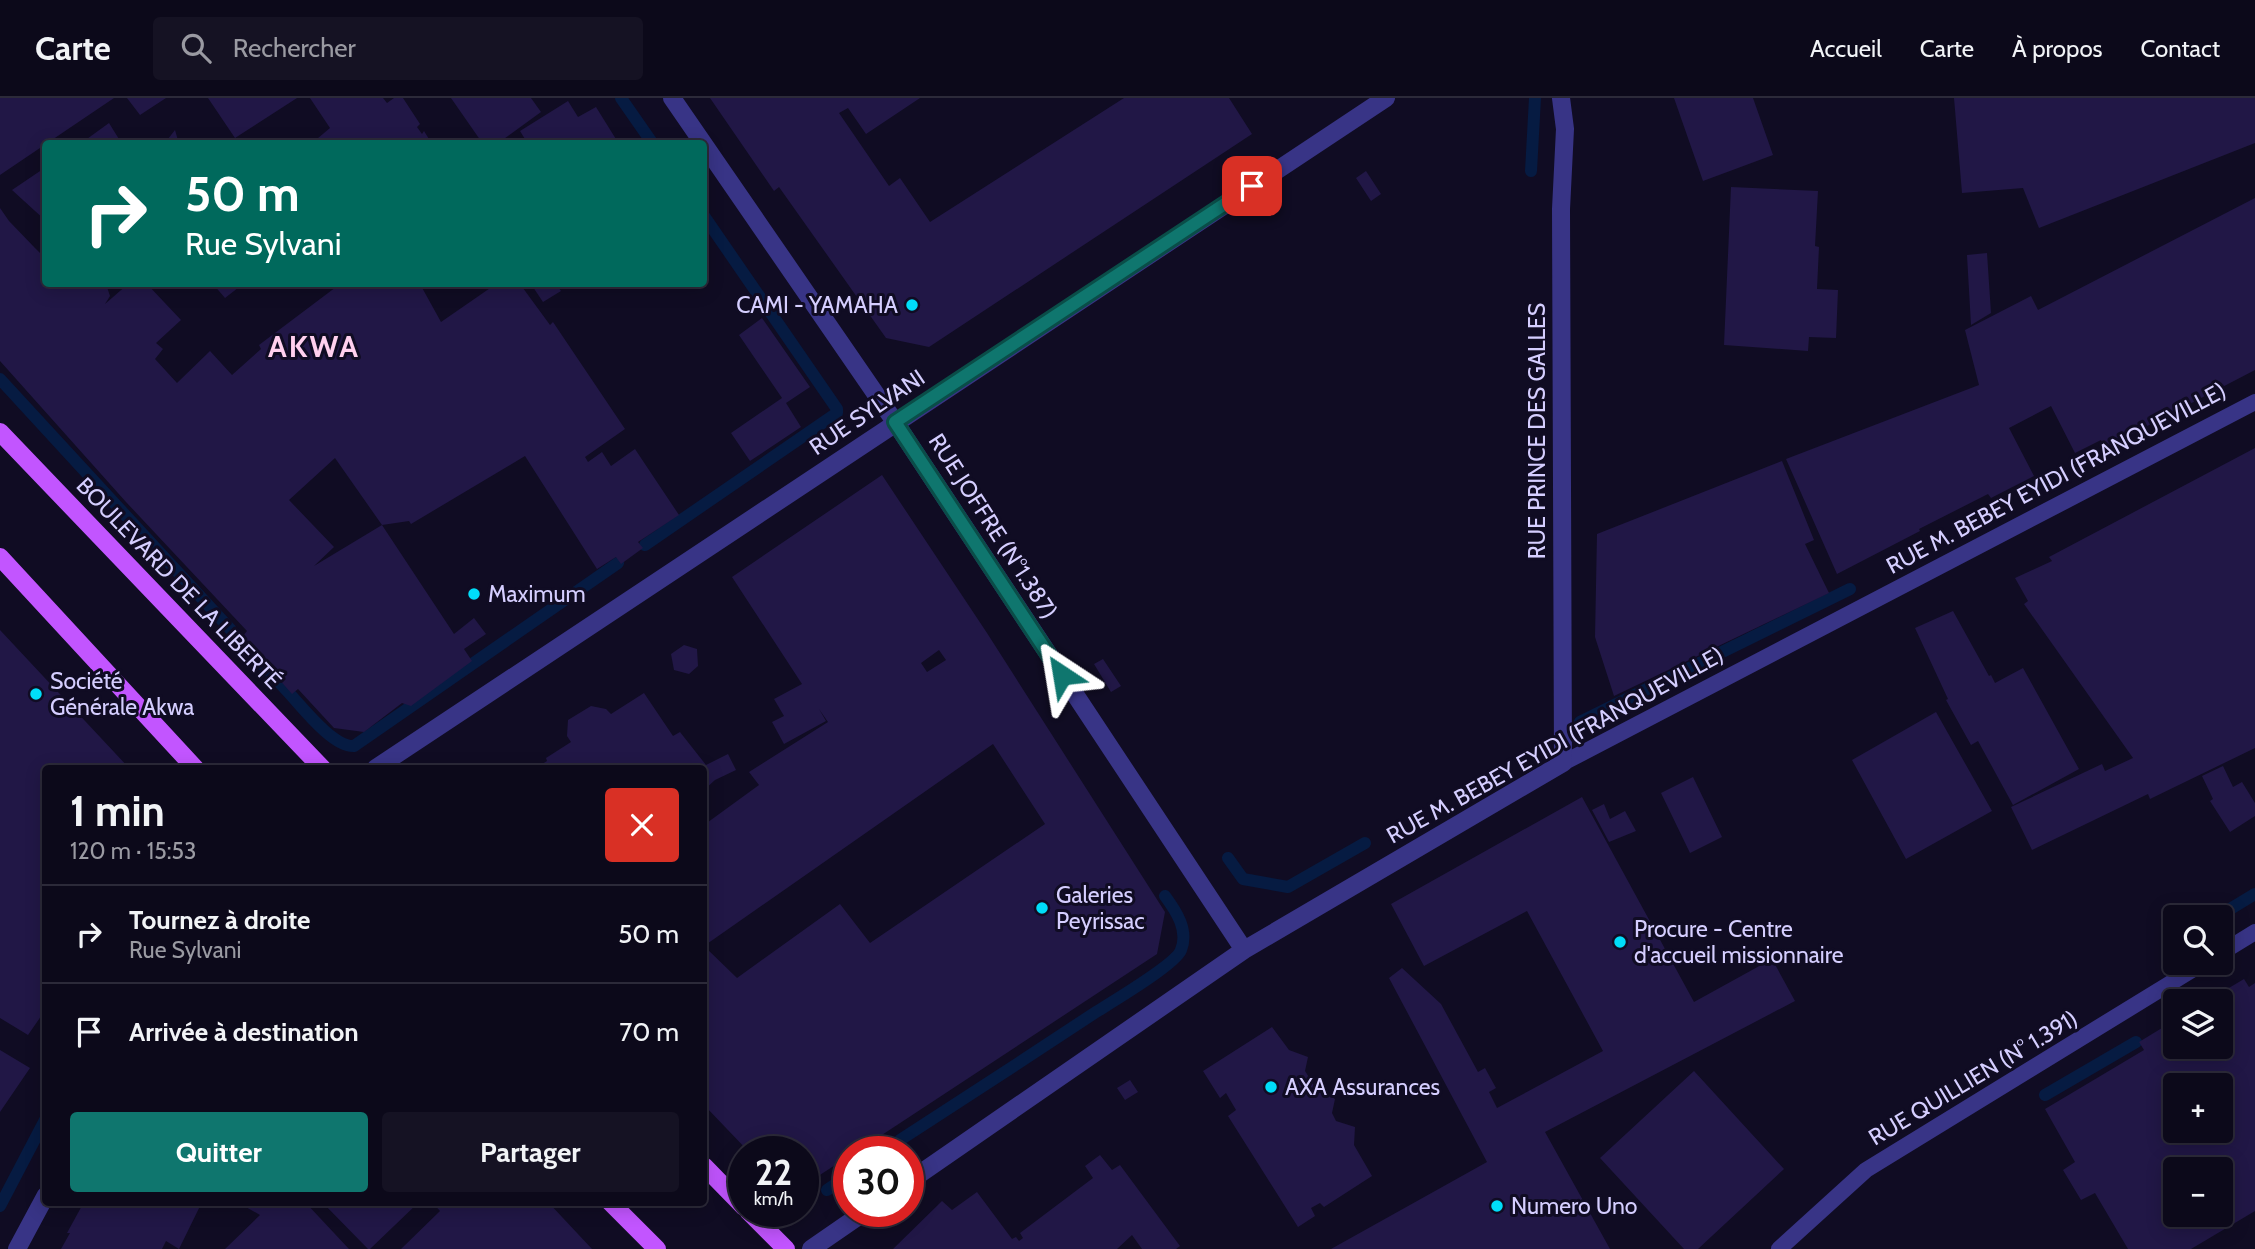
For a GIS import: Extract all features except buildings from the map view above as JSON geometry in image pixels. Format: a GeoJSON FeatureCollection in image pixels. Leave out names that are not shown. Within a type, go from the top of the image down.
{"type":"FeatureCollection","features":[{"type":"Feature","properties":{"kind":"main road","name":"BOULEVARD DE LA LIBERTÉ"},"geometry":{"type":"LineString","coordinates":[[0,432],[319,765]]}},
{"type":"Feature","properties":{"kind":"main road"},"geometry":{"type":"LineString","coordinates":[[0,557],[192,765]]}},
{"type":"Feature","properties":{"kind":"main road"},"geometry":{"type":"LineString","coordinates":[[707,1169],[728,1190]]}},
{"type":"Feature","properties":{"kind":"main road"},"geometry":{"type":"LineString","coordinates":[[614,1206],[657,1249]]}},
{"type":"Feature","properties":{"kind":"main road"},"geometry":{"type":"LineString","coordinates":[[764,1227],[786,1249]]}},
{"type":"Feature","properties":{"kind":"street","name":"RUE JOFFRE (N°1.387)"},"geometry":{"type":"LineString","coordinates":[[672,98],[701,140]]}},
{"type":"Feature","properties":{"kind":"street","name":"RUE SYLVANI"},"geometry":{"type":"LineString","coordinates":[[380,765],[1386,98]]}},
{"type":"Feature","properties":{"kind":"street","name":"RUE PRINCE DES GALLES"},"geometry":{"type":"LineString","coordinates":[[1561,98],[1565,129],[1562,209],[1563,763]]}},
{"type":"Feature","properties":{"kind":"street","name":"RUE JOFFRE (N°1.387)"},"geometry":{"type":"LineString","coordinates":[[707,149],[895,422],[1244,950]]}},
{"type":"Feature","properties":{"kind":"street","name":"RUE M. BEBEY EYIDI (FRANQUEVILLE)"},"geometry":{"type":"LineString","coordinates":[[924,1171],[1244,950],[1563,763]]}},
{"type":"Feature","properties":{"kind":"street"},"geometry":{"type":"LineString","coordinates":[[18,1249],[42,1203]]}},
{"type":"Feature","properties":{"kind":"street"},"geometry":{"type":"LineString","coordinates":[[811,1249],[843,1227]]}},
{"type":"Feature","properties":{"kind":"lane","name":"RUE M. BEBEY EYIDI (FRANQUEVILLE)"},"geometry":{"type":"LineString","coordinates":[[1563,763],[2255,402]]}},
{"type":"Feature","properties":{"kind":"lane"},"geometry":{"type":"LineString","coordinates":[[2233,946],[2255,932]]}},
{"type":"Feature","properties":{"kind":"lane","name":"RUE QUILLIEN (N° 1.391)"},"geometry":{"type":"LineString","coordinates":[[1779,1249],[1866,1170],[2184,975]]}},
{"type":"Feature","properties":{"kind":"waterway"},"geometry":{"type":"LineString","coordinates":[[621,98],[650,140]]}},
{"type":"Feature","properties":{"kind":"waterway"},"geometry":{"type":"LineString","coordinates":[[1531,171],[1535,98]]}},
{"type":"Feature","properties":{"kind":"waterway"},"geometry":{"type":"LineString","coordinates":[[645,545],[837,413],[837,409],[707,220]]}},
{"type":"Feature","properties":{"kind":"waterway"},"geometry":{"type":"LineString","coordinates":[[0,379],[310,717],[328,734],[346,745],[354,746],[618,563]]}},
{"type":"Feature","properties":{"kind":"waterway"},"geometry":{"type":"LineString","coordinates":[[1580,722],[1850,589]]}},
{"type":"Feature","properties":{"kind":"waterway"},"geometry":{"type":"LineString","coordinates":[[1228,858],[1243,879],[1288,887],[1365,843]]}},
{"type":"Feature","properties":{"kind":"waterway"},"geometry":{"type":"LineString","coordinates":[[2233,907],[2255,894]]}},
{"type":"Feature","properties":{"kind":"waterway"},"geometry":{"type":"LineString","coordinates":[[906,1136],[1143,982],[1177,956],[1183,943],[1182,928],[1177,914],[1165,896]]}},
{"type":"Feature","properties":{"kind":"waterway"},"geometry":{"type":"LineString","coordinates":[[2045,1095],[2136,1042]]}},
{"type":"Feature","properties":{"kind":"waterway"},"geometry":{"type":"LineString","coordinates":[[0,1206],[42,1126]]}},
{"type":"Feature","properties":{"kind":"waterway"},"geometry":{"type":"LineString","coordinates":[[827,1190],[833,1186]]}},
{"type":"Feature","properties":{"kind":"place","name":"CAMI - YAMAHA"},"geometry":{"type":"Point","coordinates":[912,305]}},
{"type":"Feature","properties":{"kind":"place","name":"Maximum"},"geometry":{"type":"Point","coordinates":[474,594]}},
{"type":"Feature","properties":{"kind":"place","name":"Société Générale Akwa"},"geometry":{"type":"Point","coordinates":[36,694]}},
{"type":"Feature","properties":{"kind":"place","name":"Galeries Peyrissac"},"geometry":{"type":"Point","coordinates":[1042,908]}},
{"type":"Feature","properties":{"kind":"place","name":"Procure - Centre d'accueil missionnaire"},"geometry":{"type":"Point","coordinates":[1620,942]}},
{"type":"Feature","properties":{"kind":"place","name":"AXA Assurances"},"geometry":{"type":"Point","coordinates":[1271,1087]}},
{"type":"Feature","properties":{"kind":"place","name":"Numero Uno"},"geometry":{"type":"Point","coordinates":[1497,1206]}},
{"type":"Feature","properties":{"kind":"district","name":"AKWA"},"geometry":{"type":"Point","coordinates":[314,346]}},
{"type":"Feature","properties":{"kind":"route"},"geometry":{"type":"LineString","coordinates":[[1062,675],[895,422],[1252,186]]}}]}
